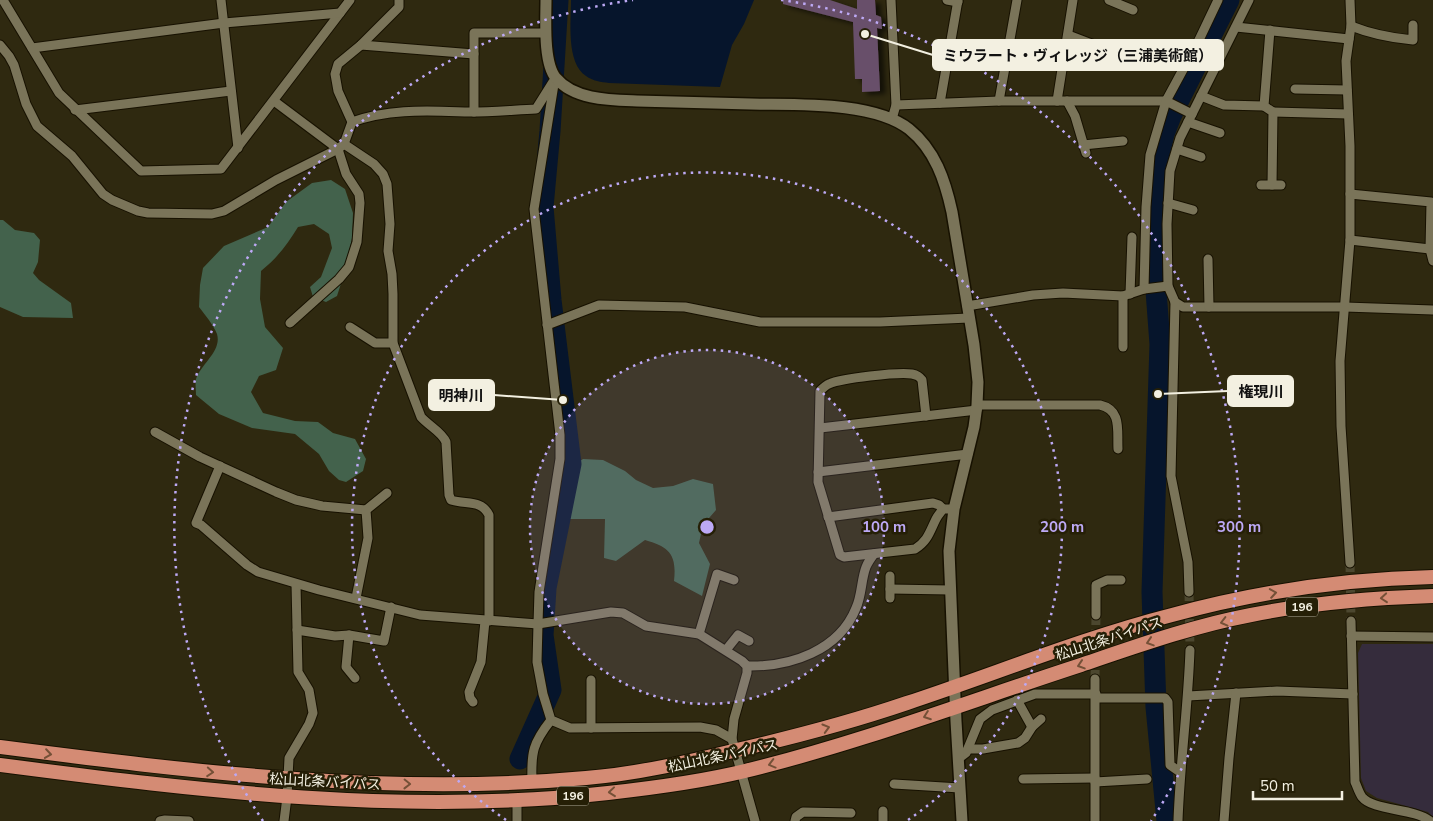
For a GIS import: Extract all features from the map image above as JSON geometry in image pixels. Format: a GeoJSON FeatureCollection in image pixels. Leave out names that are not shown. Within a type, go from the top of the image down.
{"type":"FeatureCollection","features":[{"type":"Feature","properties":{"kind":"highway","name":"松山北条バイパス"},"geometry":{"type":"LineString","coordinates":[[0,747],[196,771],[372,783],[453,785],[588,778],[649,770],[733,745],[830,727],[954,687],[1125,628],[1174,614],[1246,598],[1324,585],[1433,577]]}},
{"type":"Feature","properties":{"kind":"highway","name":"松山北条バイパス"},"geometry":{"type":"LineString","coordinates":[[0,765],[188,788],[287,797],[453,802],[517,801],[652,788],[742,772],[829,749],[1174,634],[1250,615],[1319,605],[1433,596]]}},
{"type":"Feature","properties":{"kind":"street"},"geometry":{"type":"LineString","coordinates":[[3,0],[59,93],[141,171],[221,169],[350,0]]}},
{"type":"Feature","properties":{"kind":"street"},"geometry":{"type":"LineString","coordinates":[[221,0],[238,148]]}},
{"type":"Feature","properties":{"kind":"street"},"geometry":{"type":"LineString","coordinates":[[290,323],[339,279],[349,267],[355,249],[360,219],[359,194],[346,174],[341,147],[352,122],[338,91],[335,74],[338,64],[361,45],[399,7],[399,0]]}},
{"type":"Feature","properties":{"kind":"street"},"geometry":{"type":"LineString","coordinates":[[546,0],[548,56],[555,78],[534,209],[560,435],[560,459],[539,592],[537,662],[543,694],[551,720]]}},
{"type":"Feature","properties":{"kind":"street"},"geometry":{"type":"LineString","coordinates":[[891,0],[896,105],[892,119]]}},
{"type":"Feature","properties":{"kind":"street"},"geometry":{"type":"LineString","coordinates":[[940,103],[958,1],[947,0]]}},
{"type":"Feature","properties":{"kind":"street"},"geometry":{"type":"LineString","coordinates":[[999,101],[1017,0]]}},
{"type":"Feature","properties":{"kind":"street"},"geometry":{"type":"LineString","coordinates":[[1057,101],[1073,0]]}},
{"type":"Feature","properties":{"kind":"street"},"geometry":{"type":"LineString","coordinates":[[1108,0],[1133,10]]}},
{"type":"Feature","properties":{"kind":"street"},"geometry":{"type":"LineString","coordinates":[[1146,288],[1144,247],[1150,155],[1168,102],[1218,0]]}},
{"type":"Feature","properties":{"kind":"street"},"geometry":{"type":"LineString","coordinates":[[1189,592],[1188,562],[1171,476],[1175,302],[1167,286],[1167,224],[1170,171],[1189,116],[1249,0]]}},
{"type":"Feature","properties":{"kind":"street"},"geometry":{"type":"LineString","coordinates":[[1350,0],[1351,26],[1346,61],[1350,240],[1340,361],[1341,426],[1350,563]]}},
{"type":"Feature","properties":{"kind":"street"},"geometry":{"type":"LineString","coordinates":[[32,48],[224,23],[340,13]]}},
{"type":"Feature","properties":{"kind":"street"},"geometry":{"type":"LineString","coordinates":[[1351,26],[1378,35],[1413,40],[1413,25]]}},
{"type":"Feature","properties":{"kind":"street"},"geometry":{"type":"LineString","coordinates":[[1236,27],[1349,39]]}},
{"type":"Feature","properties":{"kind":"street"},"geometry":{"type":"LineString","coordinates":[[1264,106],[1270,30]]}},
{"type":"Feature","properties":{"kind":"street"},"geometry":{"type":"LineString","coordinates":[[474,112],[474,33],[546,33]]}},
{"type":"Feature","properties":{"kind":"street"},"geometry":{"type":"LineString","coordinates":[[1068,35],[1115,53]]}},
{"type":"Feature","properties":{"kind":"street"},"geometry":{"type":"LineString","coordinates":[[0,45],[14,65],[26,104],[37,126],[72,156],[103,194],[138,211],[148,213],[212,214],[224,211],[276,180],[341,147]]}},
{"type":"Feature","properties":{"kind":"street"},"geometry":{"type":"LineString","coordinates":[[361,45],[474,54]]}},
{"type":"Feature","properties":{"kind":"street"},"geometry":{"type":"LineString","coordinates":[[352,122],[383,113],[410,111],[474,112],[536,109],[555,78]]}},
{"type":"Feature","properties":{"kind":"street"},"geometry":{"type":"LineString","coordinates":[[555,78],[575,92],[607,100],[853,108],[892,119],[908,129],[932,154],[941,172],[952,212],[978,382],[977,408],[968,454],[948,509],[954,687],[962,821]]}},
{"type":"Feature","properties":{"kind":"street"},"geometry":{"type":"LineString","coordinates":[[1295,89],[1348,90]]}},
{"type":"Feature","properties":{"kind":"street"},"geometry":{"type":"LineString","coordinates":[[75,110],[231,91]]}},
{"type":"Feature","properties":{"kind":"street"},"geometry":{"type":"LineString","coordinates":[[1201,96],[1224,105],[1264,106],[1273,112],[1348,114]]}},
{"type":"Feature","properties":{"kind":"street"},"geometry":{"type":"LineString","coordinates":[[274,100],[341,147],[374,164],[383,174],[387,184],[390,224],[388,251],[393,294],[393,343],[421,417],[428,426],[443,436],[446,442],[449,495],[451,500],[480,505],[485,508],[489,515],[487,621],[481,662],[469,692],[473,702]]}},
{"type":"Feature","properties":{"kind":"street"},"geometry":{"type":"LineString","coordinates":[[896,105],[999,101],[1168,102],[1219,136],[1222,123]]}},
{"type":"Feature","properties":{"kind":"street"},"geometry":{"type":"LineString","coordinates":[[1067,101],[1074,116],[1084,149],[1123,141]]}},
{"type":"Feature","properties":{"kind":"street"},"geometry":{"type":"LineString","coordinates":[[1261,185],[1277,185],[1273,112]]}},
{"type":"Feature","properties":{"kind":"street"},"geometry":{"type":"LineString","coordinates":[[1177,149],[1201,157]]}},
{"type":"Feature","properties":{"kind":"street"},"geometry":{"type":"LineString","coordinates":[[1350,194],[1431,202],[1430,249],[1433,261]]}},
{"type":"Feature","properties":{"kind":"street"},"geometry":{"type":"LineString","coordinates":[[1168,202],[1193,210]]}},
{"type":"Feature","properties":{"kind":"street"},"geometry":{"type":"LineString","coordinates":[[1123,347],[1132,237]]}},
{"type":"Feature","properties":{"kind":"street"},"geometry":{"type":"LineString","coordinates":[[1350,240],[1430,249]]}},
{"type":"Feature","properties":{"kind":"street"},"geometry":{"type":"LineString","coordinates":[[1208,259],[1209,307]]}},
{"type":"Feature","properties":{"kind":"street"},"geometry":{"type":"LineString","coordinates":[[967,306],[1033,295],[1062,293],[1126,295],[1146,288],[1167,286]]}},
{"type":"Feature","properties":{"kind":"street"},"geometry":{"type":"LineString","coordinates":[[1175,302],[1183,307],[1345,307],[1433,310]]}},
{"type":"Feature","properties":{"kind":"street"},"geometry":{"type":"LineString","coordinates":[[547,325],[599,305],[685,307],[760,322],[880,322],[969,318]]}},
{"type":"Feature","properties":{"kind":"street"},"geometry":{"type":"LineString","coordinates":[[350,327],[375,343],[393,343]]}},
{"type":"Feature","properties":{"kind":"street"},"geometry":{"type":"LineString","coordinates":[[926,416],[922,380],[918,376],[895,373],[830,383],[820,391],[819,398],[818,482],[840,556],[844,557],[915,549],[929,536],[937,516],[948,509]]}},
{"type":"Feature","properties":{"kind":"street"},"geometry":{"type":"LineString","coordinates":[[820,428],[977,408],[1100,405],[1109,407],[1114,412],[1117,423],[1118,448]]}},
{"type":"Feature","properties":{"kind":"street"},"geometry":{"type":"LineString","coordinates":[[155,432],[220,466],[296,500],[322,506],[366,510],[387,493]]}},
{"type":"Feature","properties":{"kind":"street"},"geometry":{"type":"LineString","coordinates":[[818,472],[968,454]]}},
{"type":"Feature","properties":{"kind":"street"},"geometry":{"type":"LineString","coordinates":[[220,466],[196,523],[201,525],[247,565],[258,572],[296,584],[420,615],[538,624],[611,612],[623,613],[646,626],[699,634],[726,650],[747,666],[769,666],[786,663],[823,648],[836,638],[856,609],[866,566],[874,554]]}},
{"type":"Feature","properties":{"kind":"street"},"geometry":{"type":"LineString","coordinates":[[828,517],[933,503],[948,509]]}},
{"type":"Feature","properties":{"kind":"street"},"geometry":{"type":"LineString","coordinates":[[356,598],[368,538],[366,510]]}},
{"type":"Feature","properties":{"kind":"street"},"geometry":{"type":"LineString","coordinates":[[699,634],[717,574],[734,580]]}},
{"type":"Feature","properties":{"kind":"street"},"geometry":{"type":"LineString","coordinates":[[890,576],[890,593],[950,590]]}},
{"type":"Feature","properties":{"kind":"street"},"geometry":{"type":"LineString","coordinates":[[1096,616],[1096,586],[1107,580],[1121,580]]}},
{"type":"Feature","properties":{"kind":"street"},"geometry":{"type":"LineString","coordinates":[[284,821],[289,758],[310,724],[313,713],[309,690],[298,672],[296,584]]}},
{"type":"Feature","properties":{"kind":"street"},"geometry":{"type":"LineString","coordinates":[[297,630],[335,636],[349,634],[384,641],[390,607]]}},
{"type":"Feature","properties":{"kind":"street"},"geometry":{"type":"LineString","coordinates":[[1351,621],[1355,782],[1362,797],[1372,803],[1423,816],[1430,821]]}},
{"type":"Feature","properties":{"kind":"street"},"geometry":{"type":"LineString","coordinates":[[349,634],[346,667],[354,678]]}},
{"type":"Feature","properties":{"kind":"street"},"geometry":{"type":"LineString","coordinates":[[726,650],[738,635],[749,641]]}},
{"type":"Feature","properties":{"kind":"street"},"geometry":{"type":"LineString","coordinates":[[1351,636],[1433,636]]}},
{"type":"Feature","properties":{"kind":"street"},"geometry":{"type":"LineString","coordinates":[[1178,821],[1190,650]]}},
{"type":"Feature","properties":{"kind":"street"},"geometry":{"type":"LineString","coordinates":[[747,666],[747,673],[734,720],[733,745],[755,821]]}},
{"type":"Feature","properties":{"kind":"street"},"geometry":{"type":"LineString","coordinates":[[591,680],[591,728]]}},
{"type":"Feature","properties":{"kind":"street"},"geometry":{"type":"LineString","coordinates":[[1095,680],[1095,821]]}},
{"type":"Feature","properties":{"kind":"street"},"geometry":{"type":"LineString","coordinates":[[1188,696],[1303,691],[1353,694]]}},
{"type":"Feature","properties":{"kind":"street"},"geometry":{"type":"LineString","coordinates":[[1224,821],[1228,758],[1236,693]]}},
{"type":"Feature","properties":{"kind":"street"},"geometry":{"type":"LineString","coordinates":[[958,759],[966,753],[980,719],[992,710],[1035,694],[1165,698],[1168,702],[1170,765],[1180,772]]}},
{"type":"Feature","properties":{"kind":"street"},"geometry":{"type":"LineString","coordinates":[[1017,700],[1032,727]]}},
{"type":"Feature","properties":{"kind":"street"},"geometry":{"type":"LineString","coordinates":[[968,749],[983,749],[1018,743],[1025,738],[1032,727],[1041,719]]}},
{"type":"Feature","properties":{"kind":"street"},"geometry":{"type":"LineString","coordinates":[[551,720],[570,728],[700,727],[716,730],[733,745]]}},
{"type":"Feature","properties":{"kind":"street"},"geometry":{"type":"LineString","coordinates":[[532,782],[531,759],[534,749],[539,736],[551,720]]}},
{"type":"Feature","properties":{"kind":"street"},"geometry":{"type":"LineString","coordinates":[[1023,779],[1147,780]]}},
{"type":"Feature","properties":{"kind":"street"},"geometry":{"type":"LineString","coordinates":[[894,784],[960,788]]}},
{"type":"Feature","properties":{"kind":"street"},"geometry":{"type":"LineString","coordinates":[[517,801],[517,821]]}},
{"type":"Feature","properties":{"kind":"street"},"geometry":{"type":"LineString","coordinates":[[883,811],[883,821]]}},
{"type":"Feature","properties":{"kind":"street"},"geometry":{"type":"LineString","coordinates":[[796,821],[796,816],[803,812],[852,813]]}},
{"type":"Feature","properties":{"kind":"street"},"geometry":{"type":"LineString","coordinates":[[160,821],[188,821]]}},
{"type":"Feature","properties":{"kind":"shaded area"},"geometry":{"type":"Polygon","coordinates":[[[1362,644],[1433,644],[1433,817],[1428,812],[1377,798],[1366,791],[1361,778],[1358,653],[1362,644]]]}},
{"type":"Feature","properties":{"kind":"green space"},"geometry":{"type":"Polygon","coordinates":[[[331,180],[345,189],[353,213],[352,238],[346,268],[337,296],[326,302],[313,297],[310,287],[321,277],[332,248],[329,234],[314,224],[298,227],[281,251],[261,271],[260,299],[265,327],[283,348],[276,370],[259,376],[251,392],[263,413],[295,421],[318,422],[333,433],[355,439],[366,459],[363,471],[346,482],[339,480],[329,471],[319,454],[295,434],[252,428],[219,414],[196,395],[196,379],[214,352],[218,340],[213,327],[199,307],[203,268],[224,246],[268,227],[286,202],[312,183],[331,180]]]}},
{"type":"Feature","properties":{"kind":"green space"},"geometry":{"type":"Polygon","coordinates":[[[0,220],[3,220],[15,230],[34,233],[40,240],[38,262],[33,273],[39,280],[71,303],[73,318],[23,317],[0,307],[0,220]]]}},
{"type":"Feature","properties":{"kind":"green space"},"geometry":{"type":"Polygon","coordinates":[[[583,459],[603,460],[653,488],[673,486],[693,479],[713,484],[716,510],[703,525],[699,543],[710,564],[702,596],[674,581],[674,564],[670,553],[666,549],[645,540],[616,561],[604,558],[605,519],[566,519],[577,463],[583,459]]]}},
{"type":"Feature","properties":{"kind":"water"},"geometry":{"type":"Polygon","coordinates":[[[571,0],[754,0],[744,24],[732,45],[720,87],[609,83],[589,78],[580,70],[572,52],[570,30],[571,0]]]}},
{"type":"Feature","properties":{"kind":"building"},"geometry":{"type":"Polygon","coordinates":[[[783,0],[830,0],[857,9],[857,0],[875,0],[876,15],[881,17],[882,29],[877,28],[880,91],[862,92],[862,79],[855,79],[853,22],[783,4],[783,0]]]}},
{"type":"Feature","properties":{"kind":"waterway"},"geometry":{"type":"LineString","coordinates":[[520,759],[551,690],[543,635],[546,588],[571,464],[551,300],[543,207],[558,0]]}},
{"type":"Feature","properties":{"kind":"waterway"},"geometry":{"type":"LineString","coordinates":[[1167,821],[1156,707],[1152,592],[1160,344],[1154,264],[1155,180],[1164,134],[1171,116],[1229,0]]}},
{"type":"Feature","properties":{"kind":"tunnel"},"geometry":{"type":"LineString","coordinates":[[1350,563],[1351,621]]}},
{"type":"Feature","properties":{"kind":"tunnel"},"geometry":{"type":"LineString","coordinates":[[1189,592],[1190,650]]}},
{"type":"Feature","properties":{"kind":"tunnel"},"geometry":{"type":"LineString","coordinates":[[1095,679],[1096,615]]}},
{"type":"Feature","properties":{"kind":"place","name":"ミウラート・ヴィレッジ（三浦美術館）"},"geometry":{"type":"Point","coordinates":[865,34]}},
{"type":"Feature","properties":{"kind":"place","name":"権現川"},"geometry":{"type":"Point","coordinates":[1158,394]}},
{"type":"Feature","properties":{"kind":"place","name":"明神川"},"geometry":{"type":"Point","coordinates":[563,400]}}]}
